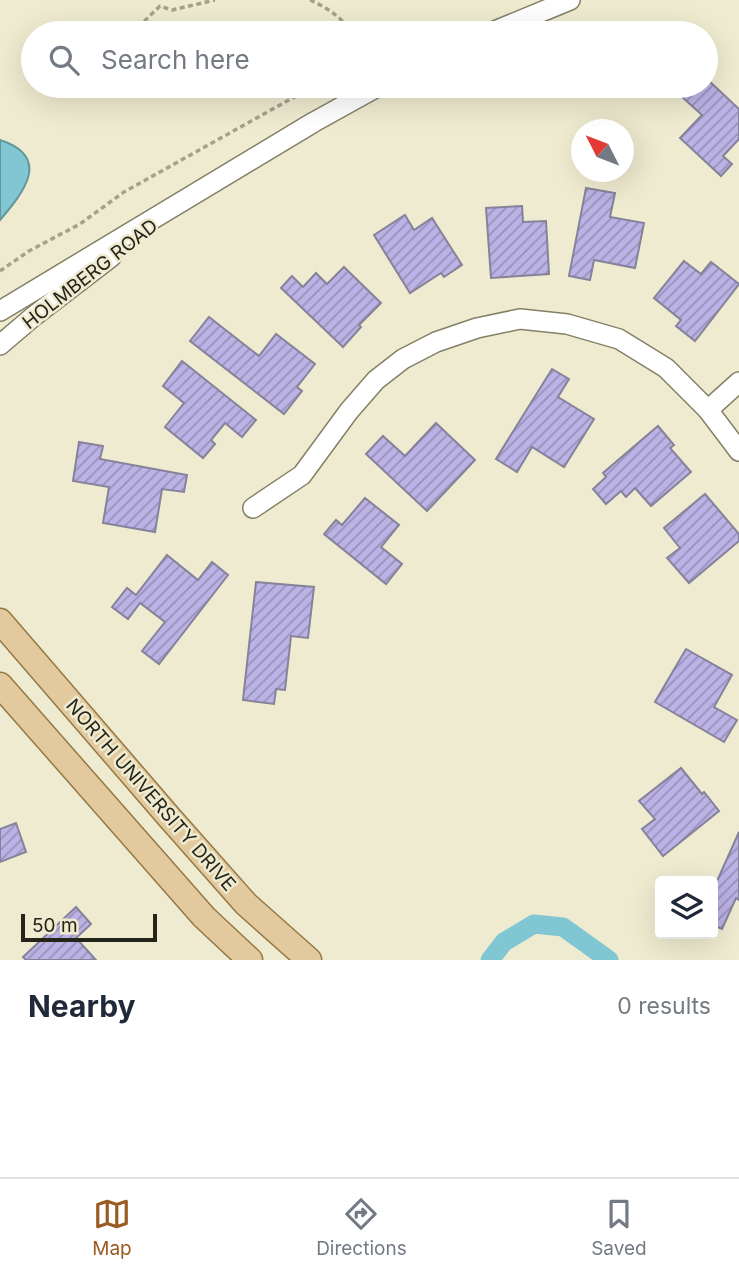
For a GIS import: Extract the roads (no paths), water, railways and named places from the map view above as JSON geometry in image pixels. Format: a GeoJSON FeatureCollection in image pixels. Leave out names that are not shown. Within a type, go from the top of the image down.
{"type":"FeatureCollection","features":[{"type":"Feature","properties":{"kind":"main road","name":"NORTH UNIVERSITY DRIVE"},"geometry":{"type":"LineString","coordinates":[[0,621],[246,904],[309,960]]}},
{"type":"Feature","properties":{"kind":"main road","name":"NORTH UNIVERSITY DRIVE"},"geometry":{"type":"LineString","coordinates":[[0,685],[204,917],[250,960]]}},
{"type":"Feature","properties":{"kind":"street"},"geometry":{"type":"LineString","coordinates":[[519,21],[570,0]]}},
{"type":"Feature","properties":{"kind":"street","name":"HOLMBERG ROAD"},"geometry":{"type":"LineString","coordinates":[[0,311],[314,121],[357,98]]}},
{"type":"Feature","properties":{"kind":"street","name":"HOLMBERG ROAD"},"geometry":{"type":"LineString","coordinates":[[0,345],[181,203]]}},
{"type":"Feature","properties":{"kind":"street"},"geometry":{"type":"LineString","coordinates":[[253,508],[302,475],[349,411],[376,380],[403,359],[436,342],[477,328],[520,319],[567,324],[619,340],[666,368],[708,410],[739,451]]}},
{"type":"Feature","properties":{"kind":"street"},"geometry":{"type":"LineString","coordinates":[[708,410],[739,382]]}},
{"type":"Feature","properties":{"kind":"water"},"geometry":{"type":"Polygon","coordinates":[[[0,140],[16,147],[29,165],[24,187],[0,220],[0,140]]]}},
{"type":"Feature","properties":{"kind":"waterway"},"geometry":{"type":"LineString","coordinates":[[490,960],[504,942],[534,924],[563,927],[609,960]]}}]}
